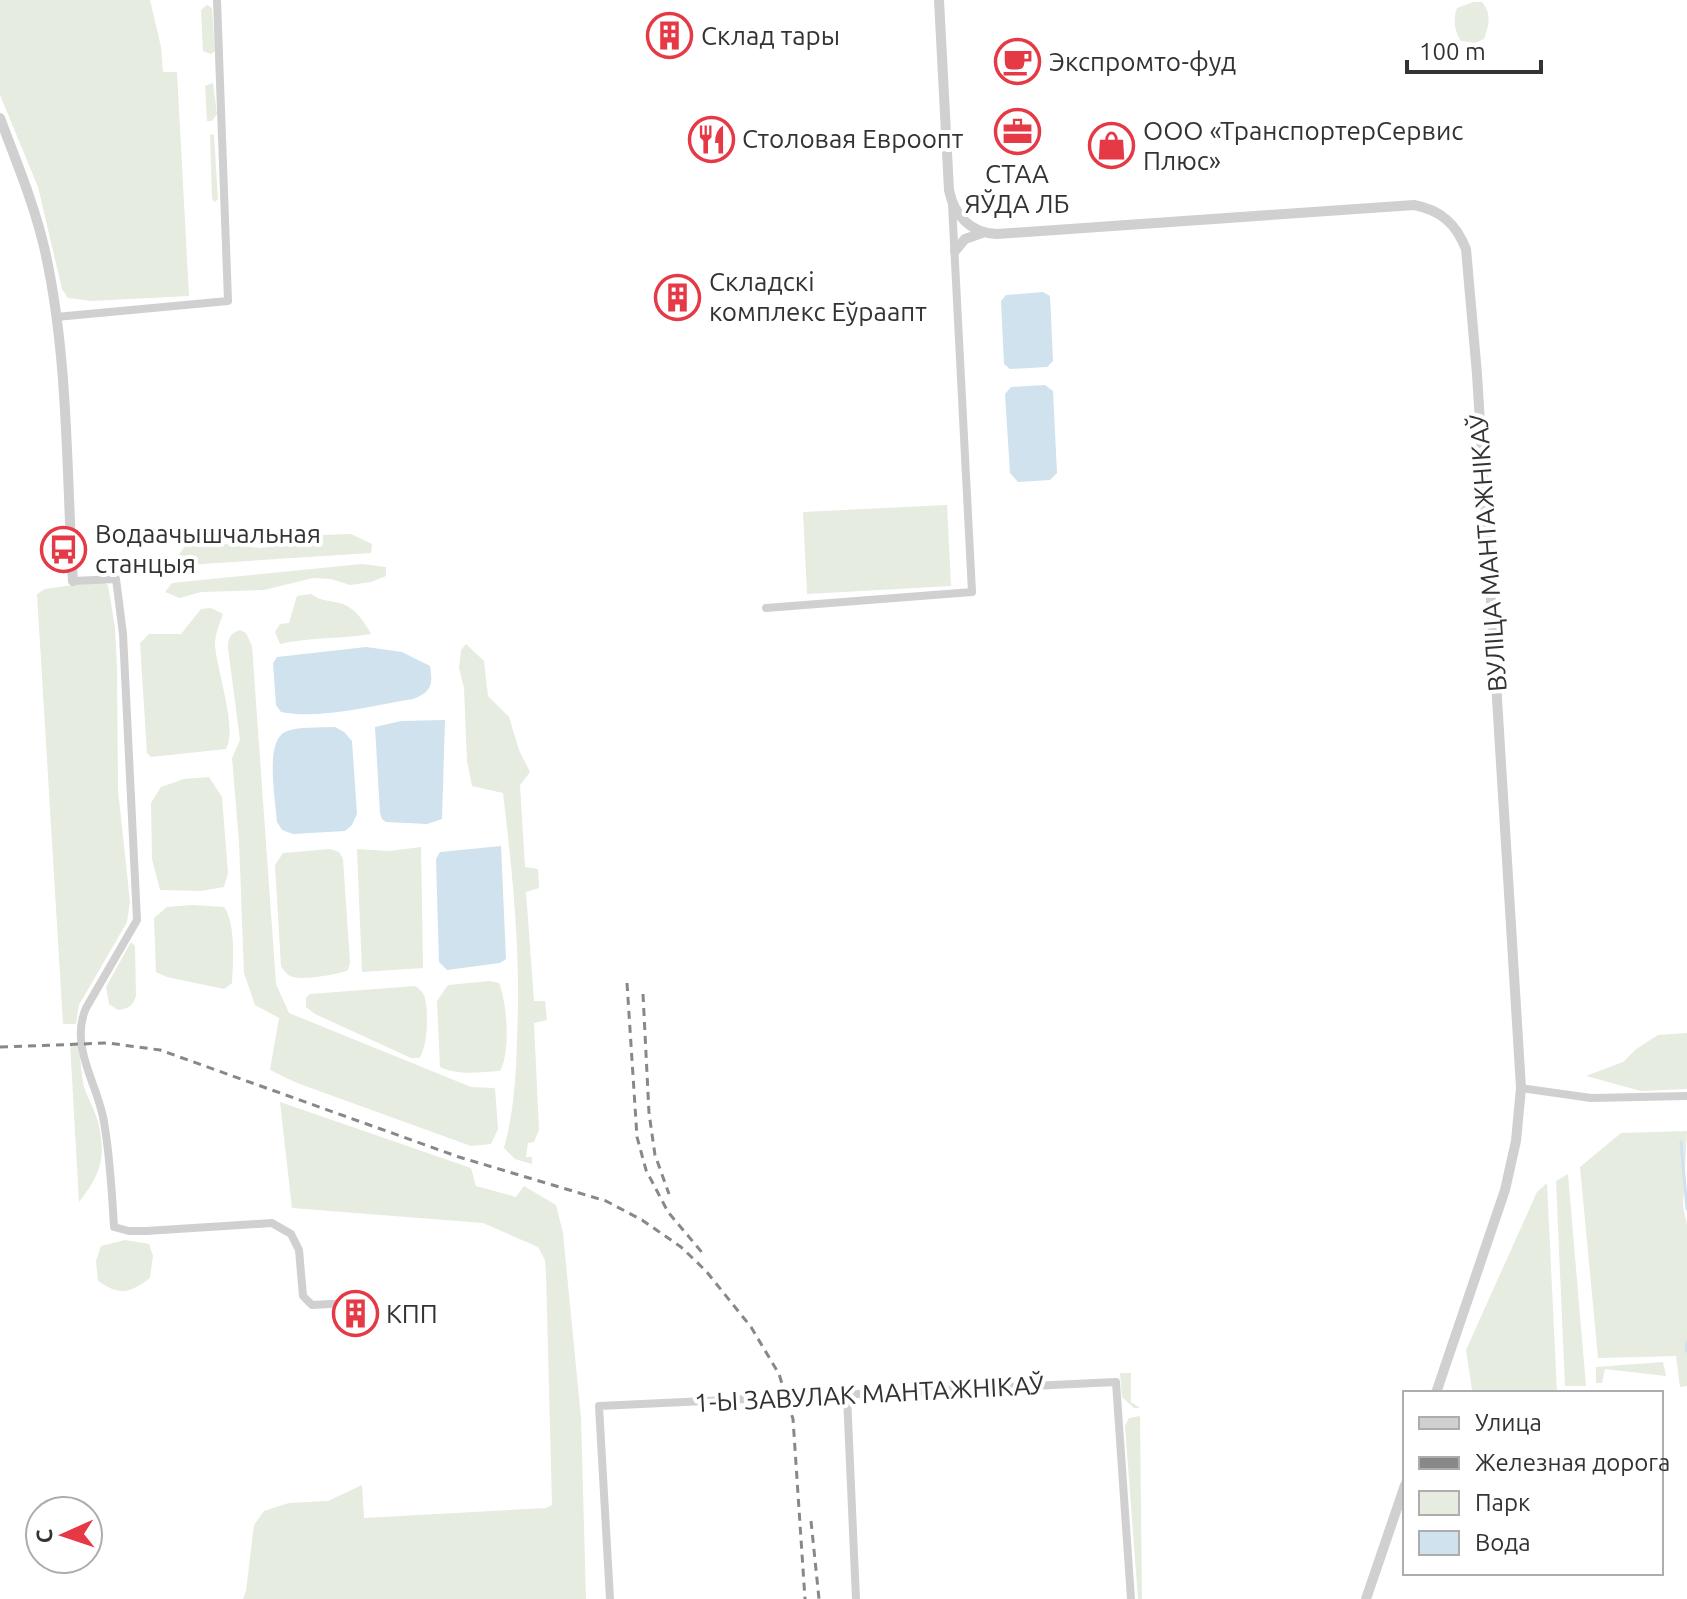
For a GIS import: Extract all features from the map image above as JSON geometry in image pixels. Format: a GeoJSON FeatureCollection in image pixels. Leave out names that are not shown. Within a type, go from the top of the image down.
{"type":"FeatureCollection","features":[{"type":"Feature","properties":{"kind":"street"},"geometry":{"type":"LineString","coordinates":[[56,317],[228,301],[217,0]]}},
{"type":"Feature","properties":{"kind":"street"},"geometry":{"type":"LineString","coordinates":[[766,608],[972,592],[939,0]]}},
{"type":"Feature","properties":{"kind":"street"},"geometry":{"type":"LineString","coordinates":[[0,118],[45,250],[56,317],[73,581],[116,579],[123,634],[137,920],[86,1008],[81,1019],[80,1044],[99,1098],[104,1123],[114,1227],[146,1231],[272,1223],[291,1234],[299,1250],[303,1296],[312,1305],[349,1303]]}},
{"type":"Feature","properties":{"kind":"street"},"geometry":{"type":"LineString","coordinates":[[952,203],[965,222],[984,233]]}},
{"type":"Feature","properties":{"kind":"street","name":"ВУЛІЦА МАНТАЖНІКАЎ"},"geometry":{"type":"LineString","coordinates":[[984,233],[1414,205],[1438,213],[1461,236],[1468,263],[1477,374],[1521,1088],[1516,1141],[1505,1190],[1437,1391]]}},
{"type":"Feature","properties":{"kind":"street"},"geometry":{"type":"LineString","coordinates":[[955,251],[965,239],[984,233]]}},
{"type":"Feature","properties":{"kind":"street"},"geometry":{"type":"LineString","coordinates":[[1521,1088],[1591,1098],[1687,1096]]}},
{"type":"Feature","properties":{"kind":"street","name":"1-Ы ЗАВУЛАК МАНТАЖНІКАЎ"},"geometry":{"type":"LineString","coordinates":[[610,1599],[599,1406],[1116,1382],[1131,1599]]}},
{"type":"Feature","properties":{"kind":"street"},"geometry":{"type":"LineString","coordinates":[[847,1396],[856,1599]]}},
{"type":"Feature","properties":{"kind":"street"},"geometry":{"type":"LineString","coordinates":[[1366,1599],[1403,1491]]}},
{"type":"Feature","properties":{"kind":"green space"},"geometry":{"type":"Polygon","coordinates":[[[0,0],[150,0],[161,47],[163,72],[177,72],[189,296],[91,301],[68,298],[62,289],[38,187],[0,95],[0,0]]]}},
{"type":"Feature","properties":{"kind":"green space"},"geometry":{"type":"Polygon","coordinates":[[[1482,2],[1489,20],[1484,39],[1475,43],[1461,41],[1455,21],[1457,8],[1482,2]]]}},
{"type":"Feature","properties":{"kind":"green space"},"geometry":{"type":"Polygon","coordinates":[[[207,5],[212,8],[215,51],[211,54],[203,51],[201,10],[207,5]]]}},
{"type":"Feature","properties":{"kind":"green space"},"geometry":{"type":"Polygon","coordinates":[[[213,83],[217,114],[212,121],[207,121],[205,86],[213,83]]]}},
{"type":"Feature","properties":{"kind":"green space"},"geometry":{"type":"Polygon","coordinates":[[[210,134],[214,135],[218,199],[215,202],[212,199],[210,134]]]}},
{"type":"Feature","properties":{"kind":"green space"},"geometry":{"type":"Polygon","coordinates":[[[947,505],[951,586],[807,594],[803,512],[947,505]]]}},
{"type":"Feature","properties":{"kind":"green space"},"geometry":{"type":"Polygon","coordinates":[[[351,534],[372,544],[371,553],[171,566],[185,546],[207,542],[260,548],[294,544],[322,535],[351,534]]]}},
{"type":"Feature","properties":{"kind":"green space"},"geometry":{"type":"Polygon","coordinates":[[[362,564],[386,567],[386,576],[350,585],[313,578],[264,590],[201,592],[180,598],[165,592],[172,583],[362,564]]]}},
{"type":"Feature","properties":{"kind":"green space"},"geometry":{"type":"Polygon","coordinates":[[[101,581],[108,585],[115,628],[118,790],[130,902],[127,922],[79,1005],[76,1024],[63,1024],[37,594],[45,589],[101,581]]]}},
{"type":"Feature","properties":{"kind":"green space"},"geometry":{"type":"Polygon","coordinates":[[[311,594],[348,606],[371,634],[280,644],[275,632],[280,624],[289,623],[297,596],[311,594]]]}},
{"type":"Feature","properties":{"kind":"green space"},"geometry":{"type":"Polygon","coordinates":[[[211,608],[223,614],[215,644],[228,713],[229,740],[226,749],[151,757],[147,753],[140,643],[149,634],[181,634],[201,609],[211,608]]]}},
{"type":"Feature","properties":{"kind":"green space"},"geometry":{"type":"Polygon","coordinates":[[[240,630],[246,633],[252,646],[276,984],[289,1013],[471,1087],[495,1088],[498,1129],[491,1144],[471,1146],[297,1083],[270,1070],[279,1018],[255,1005],[244,973],[232,758],[240,740],[228,648],[230,636],[240,630]]]}},
{"type":"Feature","properties":{"kind":"green space"},"geometry":{"type":"Polygon","coordinates":[[[466,644],[484,661],[488,696],[509,717],[519,750],[530,772],[520,785],[525,867],[538,869],[539,888],[526,892],[534,1001],[545,1001],[547,1020],[534,1023],[539,1130],[534,1142],[528,1143],[526,1157],[532,1157],[532,1164],[515,1159],[504,1148],[516,1067],[518,977],[515,916],[503,793],[472,786],[467,761],[464,688],[459,668],[461,650],[466,644]]]}},
{"type":"Feature","properties":{"kind":"green space"},"geometry":{"type":"Polygon","coordinates":[[[209,777],[222,797],[228,873],[224,887],[201,891],[160,890],[152,859],[151,803],[161,787],[184,779],[209,777]]]}},
{"type":"Feature","properties":{"kind":"green space"},"geometry":{"type":"Polygon","coordinates":[[[421,847],[423,968],[362,972],[357,849],[389,851],[421,847]]]}},
{"type":"Feature","properties":{"kind":"green space"},"geometry":{"type":"Polygon","coordinates":[[[330,849],[339,852],[343,859],[348,970],[310,978],[290,976],[281,966],[275,865],[283,853],[330,849]]]}},
{"type":"Feature","properties":{"kind":"green space"},"geometry":{"type":"Polygon","coordinates":[[[167,907],[224,907],[228,914],[232,933],[232,983],[224,989],[156,972],[154,918],[167,907]]]}},
{"type":"Feature","properties":{"kind":"green space"},"geometry":{"type":"Polygon","coordinates":[[[131,942],[135,946],[136,996],[130,1006],[118,1010],[109,1004],[106,987],[131,942]]]}},
{"type":"Feature","properties":{"kind":"green space"},"geometry":{"type":"Polygon","coordinates":[[[499,983],[506,1015],[506,1052],[500,1071],[462,1072],[440,1067],[437,1001],[448,985],[499,983]]]}},
{"type":"Feature","properties":{"kind":"green space"},"geometry":{"type":"Polygon","coordinates":[[[415,986],[424,995],[427,1009],[426,1038],[419,1058],[411,1058],[306,1007],[306,998],[310,994],[415,986]]]}},
{"type":"Feature","properties":{"kind":"green space"},"geometry":{"type":"Polygon","coordinates":[[[1687,1033],[1687,1089],[1641,1091],[1586,1076],[1623,1062],[1658,1035],[1687,1033]]]}},
{"type":"Feature","properties":{"kind":"green space"},"geometry":{"type":"Polygon","coordinates":[[[70,1043],[77,1044],[84,1087],[97,1118],[102,1146],[97,1174],[79,1202],[70,1043]]]}},
{"type":"Feature","properties":{"kind":"green space"},"geometry":{"type":"Polygon","coordinates":[[[280,1102],[471,1168],[476,1186],[516,1197],[524,1186],[556,1205],[563,1233],[581,1418],[586,1599],[243,1599],[254,1525],[264,1511],[289,1503],[328,1501],[362,1485],[364,1518],[546,1508],[552,1505],[546,1272],[545,1260],[538,1247],[483,1223],[292,1208],[280,1102]]]}},
{"type":"Feature","properties":{"kind":"green space"},"geometry":{"type":"Polygon","coordinates":[[[1687,1131],[1683,1206],[1687,1225],[1687,1386],[1680,1387],[1676,1356],[1598,1358],[1580,1167],[1621,1133],[1687,1131]]]}},
{"type":"Feature","properties":{"kind":"green space"},"geometry":{"type":"Polygon","coordinates":[[[1568,1174],[1586,1386],[1565,1386],[1556,1181],[1568,1174]]]}},
{"type":"Feature","properties":{"kind":"green space"},"geometry":{"type":"Polygon","coordinates":[[[1547,1183],[1557,1391],[1471,1391],[1466,1350],[1537,1192],[1547,1183]]]}},
{"type":"Feature","properties":{"kind":"green space"},"geometry":{"type":"Polygon","coordinates":[[[125,1240],[149,1244],[153,1256],[150,1278],[130,1290],[119,1291],[98,1281],[96,1261],[101,1246],[125,1240]]]}},
{"type":"Feature","properties":{"kind":"green space"},"geometry":{"type":"Polygon","coordinates":[[[1663,1362],[1666,1376],[1605,1369],[1602,1383],[1596,1383],[1596,1367],[1663,1362]]]}},
{"type":"Feature","properties":{"kind":"green space"},"geometry":{"type":"Polygon","coordinates":[[[1120,1373],[1131,1373],[1131,1402],[1140,1408],[1134,1408],[1122,1397],[1120,1373]]]}},
{"type":"Feature","properties":{"kind":"green space"},"geometry":{"type":"Polygon","coordinates":[[[1140,1416],[1142,1599],[1138,1599],[1125,1426],[1129,1418],[1140,1416]]]}},
{"type":"Feature","properties":{"kind":"water"},"geometry":{"type":"Polygon","coordinates":[[[1043,292],[1050,296],[1053,361],[1047,367],[1010,369],[1004,364],[1001,301],[1006,295],[1043,292]]]}},
{"type":"Feature","properties":{"kind":"water"},"geometry":{"type":"Polygon","coordinates":[[[1045,385],[1053,391],[1057,473],[1050,480],[1018,482],[1010,473],[1005,394],[1011,387],[1045,385]]]}},
{"type":"Feature","properties":{"kind":"water"},"geometry":{"type":"Polygon","coordinates":[[[366,647],[402,652],[430,666],[431,683],[428,690],[413,699],[330,713],[281,712],[276,705],[273,663],[277,657],[366,647]]]}},
{"type":"Feature","properties":{"kind":"water"},"geometry":{"type":"Polygon","coordinates":[[[445,720],[442,819],[427,824],[386,822],[380,813],[375,727],[401,721],[445,720]]]}},
{"type":"Feature","properties":{"kind":"water"},"geometry":{"type":"Polygon","coordinates":[[[335,727],[352,741],[357,814],[352,825],[345,831],[293,834],[282,830],[277,822],[273,773],[275,747],[279,738],[285,732],[296,729],[335,727]]]}},
{"type":"Feature","properties":{"kind":"water"},"geometry":{"type":"Polygon","coordinates":[[[501,846],[506,959],[500,963],[447,970],[439,962],[436,859],[440,852],[501,846]]]}},
{"type":"Feature","properties":{"kind":"waterway"},"geometry":{"type":"LineString","coordinates":[[1681,1142],[1687,1209]]}},
{"type":"Feature","properties":{"kind":"waterway"},"geometry":{"type":"LineString","coordinates":[[1686,1351],[1687,1342]]}},
{"type":"Feature","properties":{"kind":"railway"},"geometry":{"type":"LineString","coordinates":[[627,983],[637,1137],[646,1170],[668,1212],[705,1256]]}},
{"type":"Feature","properties":{"kind":"railway"},"geometry":{"type":"LineString","coordinates":[[643,994],[649,1113],[655,1155],[669,1194]]}},
{"type":"Feature","properties":{"kind":"railway"},"geometry":{"type":"LineString","coordinates":[[0,1047],[108,1043],[160,1050],[459,1157],[606,1201],[642,1220],[681,1247],[706,1271],[751,1327],[779,1374],[793,1419],[805,1599]]}},
{"type":"Feature","properties":{"kind":"railway"},"geometry":{"type":"LineString","coordinates":[[811,1521],[819,1599]]}},
{"type":"Feature","properties":{"kind":"place","name":"Склад тары"},"geometry":{"type":"Point","coordinates":[670,36]}},
{"type":"Feature","properties":{"kind":"place","name":"Экспромто-фуд"},"geometry":{"type":"Point","coordinates":[1018,62]}},
{"type":"Feature","properties":{"kind":"place","name":"СТАА ЯЎДА ЛБ"},"geometry":{"type":"Point","coordinates":[1017,131]}},
{"type":"Feature","properties":{"kind":"place","name":"Столовая Евроопт"},"geometry":{"type":"Point","coordinates":[711,139]}},
{"type":"Feature","properties":{"kind":"place","name":"ООО «ТранспортерСервис Плюс»"},"geometry":{"type":"Point","coordinates":[1112,146]}},
{"type":"Feature","properties":{"kind":"place","name":"Складскі комплекс Еўраапт"},"geometry":{"type":"Point","coordinates":[678,297]}},
{"type":"Feature","properties":{"kind":"place","name":"Водаачышчальная станцыя"},"geometry":{"type":"Point","coordinates":[64,549]}},
{"type":"Feature","properties":{"kind":"place","name":"КПП"},"geometry":{"type":"Point","coordinates":[355,1314]}}]}
